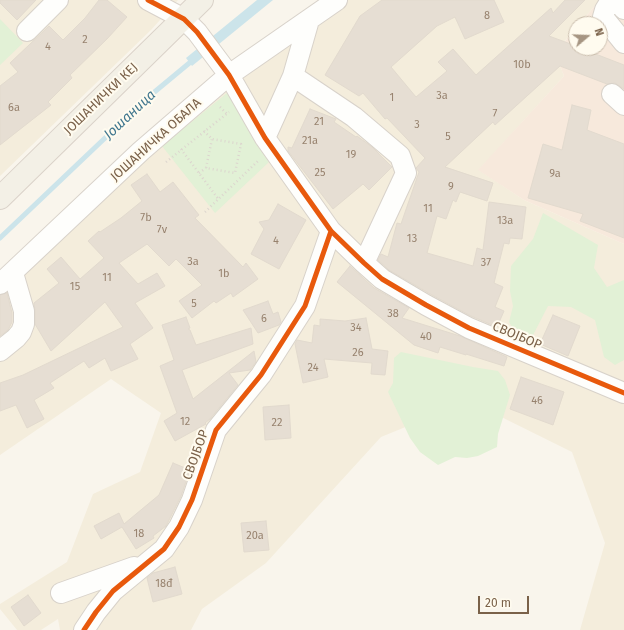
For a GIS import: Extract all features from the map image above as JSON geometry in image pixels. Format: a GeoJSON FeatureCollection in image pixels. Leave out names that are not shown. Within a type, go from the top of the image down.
{"type":"FeatureCollection","features":[{"type":"Feature","properties":{"kind":"main road","name":"ЈОШАНИЧКИ КЕЈ"},"geometry":{"type":"LineString","coordinates":[[0,198],[190,26],[202,0]]}},
{"type":"Feature","properties":{"kind":"street"},"geometry":{"type":"LineString","coordinates":[[27,31],[58,0]]}},
{"type":"Feature","properties":{"kind":"street"},"geometry":{"type":"LineString","coordinates":[[148,0],[190,26]]}},
{"type":"Feature","properties":{"kind":"street","name":"ЈОШАНИЧКА ОБАЛА"},"geometry":{"type":"LineString","coordinates":[[0,351],[16,338],[21,332],[24,324],[24,311],[6,278],[141,151],[229,75],[337,0]]}},
{"type":"Feature","properties":{"kind":"street"},"geometry":{"type":"LineString","coordinates":[[624,9],[619,3],[608,5],[603,17],[624,43]]}},
{"type":"Feature","properties":{"kind":"street"},"geometry":{"type":"LineString","coordinates":[[263,148],[293,76],[309,20]]}},
{"type":"Feature","properties":{"kind":"street","name":"СВОЈБОР"},"geometry":{"type":"LineString","coordinates":[[190,26],[229,75],[263,148],[331,231],[382,279],[469,328],[624,393]]}},
{"type":"Feature","properties":{"kind":"street"},"geometry":{"type":"LineString","coordinates":[[293,76],[354,117],[400,156],[406,173],[364,263]]}},
{"type":"Feature","properties":{"kind":"street","name":"СВОЈБОР"},"geometry":{"type":"LineString","coordinates":[[84,630],[96,612],[113,592],[164,549],[179,527],[192,500],[216,430],[261,375],[305,306],[331,231]]}},
{"type":"Feature","properties":{"kind":"street"},"geometry":{"type":"LineString","coordinates":[[60,593],[149,562]]}},
{"type":"Feature","properties":{"kind":"path"},"geometry":{"type":"LineString","coordinates":[[166,162],[231,110]]}},
{"type":"Feature","properties":{"kind":"path"},"geometry":{"type":"LineString","coordinates":[[204,131],[212,138],[241,144],[235,173]]}},
{"type":"Feature","properties":{"kind":"path"},"geometry":{"type":"LineString","coordinates":[[199,173],[206,168],[212,138]]}},
{"type":"Feature","properties":{"kind":"path"},"geometry":{"type":"LineString","coordinates":[[205,212],[240,179],[263,148]]}},
{"type":"Feature","properties":{"kind":"path"},"geometry":{"type":"LineString","coordinates":[[181,149],[219,200]]}},
{"type":"Feature","properties":{"kind":"path"},"geometry":{"type":"LineString","coordinates":[[206,168],[235,173],[240,179]]}},
{"type":"Feature","properties":{"kind":"shaded area"},"geometry":{"type":"Polygon","coordinates":[[[0,0],[178,0],[151,30],[0,176],[0,0]]]}},
{"type":"Feature","properties":{"kind":"shaded area"},"geometry":{"type":"Polygon","coordinates":[[[337,0],[600,0],[586,16],[568,16],[568,37],[555,52],[564,76],[479,170],[524,200],[624,244],[624,630],[580,630],[605,543],[572,452],[469,401],[381,437],[266,563],[202,609],[191,630],[60,630],[58,619],[41,630],[17,630],[0,609],[0,604],[67,562],[93,494],[140,472],[161,413],[111,379],[0,455],[0,284],[141,151],[337,0]]]}},
{"type":"Feature","properties":{"kind":"shaded area"},"geometry":{"type":"Polygon","coordinates":[[[600,0],[624,0],[624,244],[524,200],[478,170],[564,76],[555,53],[568,38],[568,56],[608,56],[608,16],[586,16],[600,0]]]}},
{"type":"Feature","properties":{"kind":"green space"},"geometry":{"type":"Polygon","coordinates":[[[0,19],[23,43],[0,65],[0,19]]]}},
{"type":"Feature","properties":{"kind":"green space"},"geometry":{"type":"Polygon","coordinates":[[[227,93],[269,162],[215,213],[162,146],[227,93]]]}},
{"type":"Feature","properties":{"kind":"green space"},"geometry":{"type":"Polygon","coordinates":[[[543,213],[598,245],[594,268],[607,287],[624,280],[624,360],[615,365],[604,357],[595,320],[571,307],[548,306],[530,341],[515,332],[509,322],[513,306],[510,291],[511,266],[533,239],[543,213]]]}},
{"type":"Feature","properties":{"kind":"green space"},"geometry":{"type":"Polygon","coordinates":[[[401,352],[498,371],[505,380],[510,395],[498,434],[497,447],[478,456],[467,458],[455,457],[438,465],[420,452],[410,438],[388,392],[393,383],[394,358],[401,352]]]}},
{"type":"Feature","properties":{"kind":"water"},"geometry":{"type":"Polygon","coordinates":[[[257,0],[273,0],[192,66],[186,58],[257,0]]]}},
{"type":"Feature","properties":{"kind":"building"},"geometry":{"type":"Polygon","coordinates":[[[0,0],[36,0],[17,20],[0,3],[0,0]]]}},
{"type":"Feature","properties":{"kind":"building"},"geometry":{"type":"Polygon","coordinates":[[[99,0],[107,0],[127,17],[70,75],[72,78],[48,102],[51,105],[0,145],[0,86],[18,72],[10,63],[49,26],[63,40],[85,18],[99,0]]]}},
{"type":"Feature","properties":{"kind":"building"},"geometry":{"type":"Polygon","coordinates":[[[382,0],[494,0],[504,22],[465,39],[455,17],[437,26],[391,67],[416,97],[447,71],[438,62],[453,49],[476,75],[551,8],[553,13],[565,0],[585,0],[549,36],[568,43],[568,56],[601,56],[624,65],[624,89],[615,83],[607,84],[560,66],[495,125],[493,122],[445,167],[493,183],[487,201],[460,192],[456,202],[453,200],[446,219],[437,216],[427,253],[473,266],[477,248],[483,250],[489,202],[526,207],[522,239],[510,238],[509,244],[504,243],[494,283],[503,287],[495,307],[504,311],[497,327],[471,316],[432,295],[389,270],[378,260],[381,254],[388,257],[397,223],[401,224],[419,172],[416,168],[425,158],[387,118],[385,119],[363,93],[359,96],[325,75],[360,16],[382,0]]]}},
{"type":"Feature","properties":{"kind":"building"},"geometry":{"type":"Polygon","coordinates":[[[572,105],[591,110],[587,130],[624,144],[624,238],[580,221],[583,214],[528,198],[543,144],[562,150],[572,105]]]}},
{"type":"Feature","properties":{"kind":"building"},"geometry":{"type":"Polygon","coordinates":[[[310,109],[336,119],[334,122],[372,147],[392,167],[369,190],[363,184],[333,209],[288,151],[288,147],[292,148],[310,109]]]}},
{"type":"Feature","properties":{"kind":"building"},"geometry":{"type":"Polygon","coordinates":[[[147,174],[160,192],[173,182],[199,215],[195,218],[243,267],[246,263],[258,279],[233,297],[231,293],[216,303],[214,301],[192,318],[179,301],[202,285],[176,259],[169,266],[147,244],[119,263],[138,284],[157,273],[165,286],[135,303],[153,328],[130,344],[138,359],[111,371],[105,358],[89,368],[84,361],[50,383],[54,388],[34,400],[44,419],[27,428],[16,405],[0,411],[0,383],[23,375],[123,327],[105,302],[51,351],[35,324],[34,303],[59,283],[47,269],[61,257],[80,279],[104,258],[88,241],[99,231],[100,232],[121,218],[142,201],[131,185],[147,174]]]}},
{"type":"Feature","properties":{"kind":"building"},"geometry":{"type":"Polygon","coordinates":[[[278,204],[306,220],[279,269],[251,254],[264,229],[259,222],[269,220],[278,204]]]}},
{"type":"Feature","properties":{"kind":"building"},"geometry":{"type":"Polygon","coordinates":[[[350,266],[374,288],[409,308],[402,318],[460,336],[507,357],[504,366],[440,347],[438,353],[414,345],[337,282],[350,266]]]}},
{"type":"Feature","properties":{"kind":"building"},"geometry":{"type":"Polygon","coordinates":[[[7,293],[12,313],[12,322],[8,330],[0,336],[0,295],[7,293]]]}},
{"type":"Feature","properties":{"kind":"building"},"geometry":{"type":"Polygon","coordinates":[[[268,301],[273,314],[278,312],[281,322],[279,325],[258,333],[243,310],[268,301]]]}},
{"type":"Feature","properties":{"kind":"building"},"geometry":{"type":"Polygon","coordinates":[[[553,315],[580,326],[568,356],[540,344],[553,315]]]}},
{"type":"Feature","properties":{"kind":"building"},"geometry":{"type":"Polygon","coordinates":[[[186,317],[190,328],[188,329],[190,330],[196,345],[251,328],[253,344],[182,370],[193,399],[254,351],[256,362],[250,370],[229,373],[238,385],[205,423],[206,424],[175,441],[164,421],[177,413],[160,366],[174,360],[162,325],[186,317]]]}},
{"type":"Feature","properties":{"kind":"building"},"geometry":{"type":"Polygon","coordinates":[[[366,318],[372,349],[388,351],[385,375],[371,374],[372,363],[324,359],[328,377],[303,383],[295,344],[297,340],[312,343],[314,325],[320,326],[320,319],[345,321],[366,318]]]}},
{"type":"Feature","properties":{"kind":"building"},"geometry":{"type":"Polygon","coordinates":[[[521,377],[564,392],[553,425],[510,409],[521,377]]]}},
{"type":"Feature","properties":{"kind":"building"},"geometry":{"type":"Polygon","coordinates":[[[289,405],[291,438],[265,440],[263,407],[289,405]]]}},
{"type":"Feature","properties":{"kind":"building"},"geometry":{"type":"Polygon","coordinates":[[[173,463],[190,470],[181,496],[166,526],[153,536],[154,538],[136,549],[122,527],[101,539],[94,526],[119,513],[124,524],[159,495],[173,463]]]}},
{"type":"Feature","properties":{"kind":"building"},"geometry":{"type":"Polygon","coordinates":[[[266,521],[269,550],[244,552],[241,523],[266,521]]]}},
{"type":"Feature","properties":{"kind":"building"},"geometry":{"type":"Polygon","coordinates":[[[175,567],[182,594],[153,602],[147,578],[153,573],[175,567]]]}},
{"type":"Feature","properties":{"kind":"building"},"geometry":{"type":"Polygon","coordinates":[[[28,595],[41,613],[24,626],[11,607],[28,595]]]}},
{"type":"Feature","properties":{"kind":"waterway","name":"Јошаница"},"geometry":{"type":"LineString","coordinates":[[0,238],[146,99],[193,60]]}},
{"type":"Feature","properties":{"kind":"cycle path"},"geometry":{"type":"LineString","coordinates":[[148,0],[184,19],[197,32],[229,75],[265,138],[331,231],[382,279],[469,328],[624,393]]}},
{"type":"Feature","properties":{"kind":"cycle path"},"geometry":{"type":"LineString","coordinates":[[84,630],[113,591],[164,549],[179,527],[192,500],[216,430],[261,375],[305,306],[331,231]]}}]}
